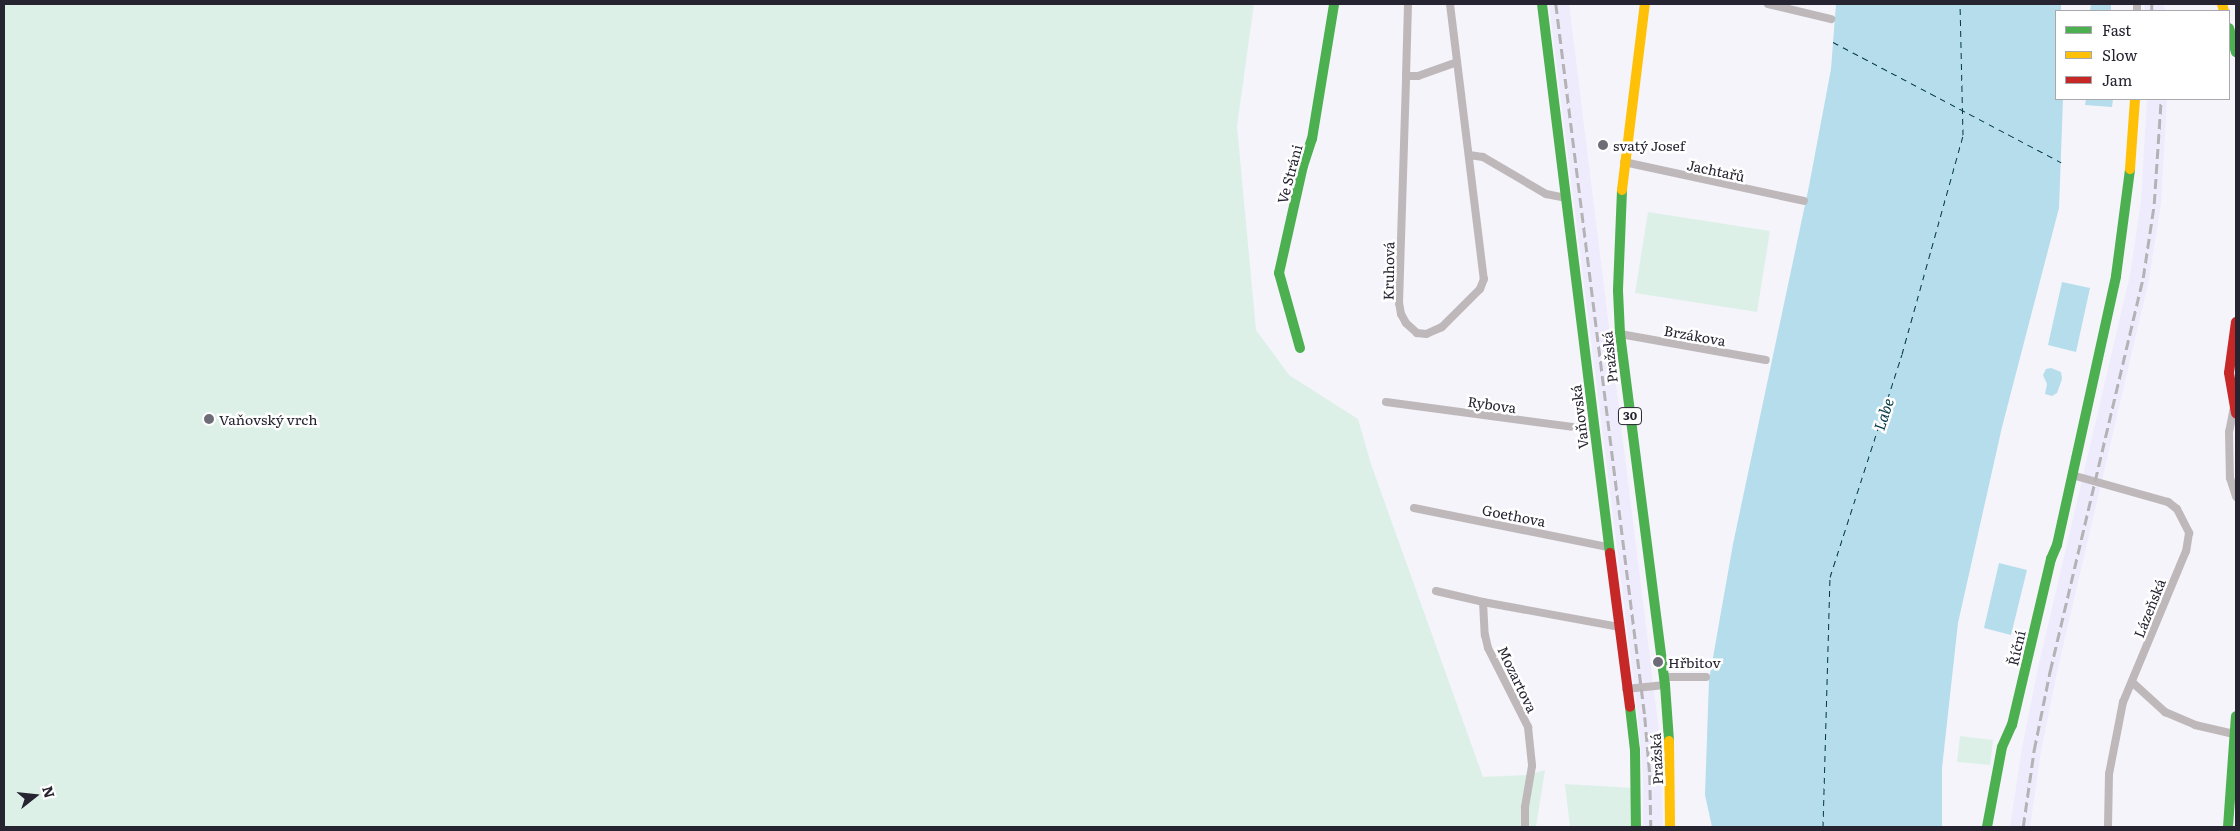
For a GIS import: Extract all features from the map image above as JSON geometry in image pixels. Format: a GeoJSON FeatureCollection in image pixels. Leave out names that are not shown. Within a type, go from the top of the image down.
{"type":"FeatureCollection","features":[{"type":"Feature","properties":{"kind":"street","name":"Ve Stráni"},"geometry":{"type":"LineString","coordinates":[[1300,348],[1280,273],[1303,166],[1312,139],[1334,4]]}},
{"type":"Feature","properties":{"kind":"street","name":"Kruhová"},"geometry":{"type":"LineString","coordinates":[[1408,4],[1399,303],[1401,314],[1406,324],[1417,333],[1426,334],[1442,327],[1482,285],[1483,268],[1450,4]]}},
{"type":"Feature","properties":{"kind":"street","name":"Vaňovská"},"geometry":{"type":"LineString","coordinates":[[1542,4],[1608,547],[1635,750],[1636,827]]}},
{"type":"Feature","properties":{"kind":"street","name":"Pražská"},"geometry":{"type":"LineString","coordinates":[[1645,4],[1624,162],[1618,237],[1620,334],[1664,681],[1671,767],[1670,827]]}},
{"type":"Feature","properties":{"kind":"street"},"geometry":{"type":"LineString","coordinates":[[1768,4],[1831,19]]}},
{"type":"Feature","properties":{"kind":"street"},"geometry":{"type":"LineString","coordinates":[[2230,31],[2236,52]]}},
{"type":"Feature","properties":{"kind":"street"},"geometry":{"type":"LineString","coordinates":[[1406,76],[1418,76],[1457,62]]}},
{"type":"Feature","properties":{"kind":"street","name":"Říční"},"geometry":{"type":"LineString","coordinates":[[1987,827],[1992,791],[2002,746],[2012,724],[2051,559],[2057,545],[2068,499],[2116,276],[2131,161],[2135,100]]}},
{"type":"Feature","properties":{"kind":"street"},"geometry":{"type":"LineString","coordinates":[[1469,155],[1482,157],[1546,194],[1566,198]]}},
{"type":"Feature","properties":{"kind":"street","name":"Jachtařů"},"geometry":{"type":"LineString","coordinates":[[1624,162],[1804,201]]}},
{"type":"Feature","properties":{"kind":"street"},"geometry":{"type":"LineString","coordinates":[[2236,322],[2229,373],[2235,409],[2229,432],[2230,478],[2236,497]]}},
{"type":"Feature","properties":{"kind":"street","name":"Brzákova"},"geometry":{"type":"LineString","coordinates":[[1620,334],[1766,360]]}},
{"type":"Feature","properties":{"kind":"street","name":"Rybova"},"geometry":{"type":"LineString","coordinates":[[1386,402],[1595,430]]}},
{"type":"Feature","properties":{"kind":"street","name":"Lázeňská"},"geometry":{"type":"LineString","coordinates":[[2072,475],[2168,502],[2177,509],[2189,533],[2186,551],[2124,702],[2109,774],[2108,827]]}},
{"type":"Feature","properties":{"kind":"street","name":"Goethova"},"geometry":{"type":"LineString","coordinates":[[1414,508],[1608,547]]}},
{"type":"Feature","properties":{"kind":"street"},"geometry":{"type":"LineString","coordinates":[[1436,591],[1483,602],[1619,627]]}},
{"type":"Feature","properties":{"kind":"street","name":"Mozartova"},"geometry":{"type":"LineString","coordinates":[[1483,602],[1485,635],[1488,648],[1528,727],[1532,766],[1525,807],[1525,827]]}},
{"type":"Feature","properties":{"kind":"street"},"geometry":{"type":"LineString","coordinates":[[1626,689],[1664,681],[1706,677]]}},
{"type":"Feature","properties":{"kind":"street"},"geometry":{"type":"LineString","coordinates":[[2132,682],[2166,712],[2195,725],[2234,734]]}},
{"type":"Feature","properties":{"kind":"street"},"geometry":{"type":"LineString","coordinates":[[2228,827],[2236,716]]}},
{"type":"Feature","properties":{"kind":"shaded area"},"geometry":{"type":"Polygon","coordinates":[[[1549,4],[1569,4],[1660,740],[1663,827],[1643,827],[1643,775],[1637,708],[1549,4]]]}},
{"type":"Feature","properties":{"kind":"shaded area"},"geometry":{"type":"Polygon","coordinates":[[[2144,4],[2164,4],[2165,10],[2145,10],[2144,4]]]}},
{"type":"Feature","properties":{"kind":"shaded area"},"geometry":{"type":"Polygon","coordinates":[[[2147,100],[2167,100],[2161,204],[2149,279],[2057,672],[2041,751],[2030,827],[2010,827],[2022,748],[2038,668],[2130,275],[2141,202],[2147,100]]]}},
{"type":"Feature","properties":{"kind":"green space"},"geometry":{"type":"Polygon","coordinates":[[[4,4],[1254,4],[1237,126],[1256,330],[1289,375],[1358,419],[1371,464],[1483,777],[1528,775],[1545,770],[1536,827],[4,827],[4,4]]]}},
{"type":"Feature","properties":{"kind":"green space"},"geometry":{"type":"Polygon","coordinates":[[[1648,212],[1770,231],[1757,312],[1635,293],[1648,212]]]}},
{"type":"Feature","properties":{"kind":"green space"},"geometry":{"type":"Polygon","coordinates":[[[1960,736],[1993,740],[1990,765],[1957,762],[1960,736]]]}},
{"type":"Feature","properties":{"kind":"green space"},"geometry":{"type":"Polygon","coordinates":[[[1565,784],[1634,788],[1633,827],[1570,827],[1565,784]]]}},
{"type":"Feature","properties":{"kind":"water","name":"Labe"},"geometry":{"type":"Polygon","coordinates":[[[1836,4],[2061,4],[2061,10],[2055,10],[2055,100],[2063,100],[2059,208],[2002,427],[1958,623],[1942,768],[1942,827],[1712,827],[1705,795],[1709,680],[1733,544],[1809,186],[1831,69],[1836,4]]]}},
{"type":"Feature","properties":{"kind":"water"},"geometry":{"type":"Polygon","coordinates":[[[2091,4],[2111,4],[2111,10],[2090,10],[2091,4]]]}},
{"type":"Feature","properties":{"kind":"water"},"geometry":{"type":"Polygon","coordinates":[[[2086,100],[2113,100],[2112,107],[2085,105],[2086,100]]]}},
{"type":"Feature","properties":{"kind":"water"},"geometry":{"type":"Polygon","coordinates":[[[2062,282],[2090,288],[2076,352],[2048,345],[2062,282]]]}},
{"type":"Feature","properties":{"kind":"water"},"geometry":{"type":"Polygon","coordinates":[[[2051,368],[2061,372],[2062,379],[2057,393],[2052,396],[2045,394],[2047,384],[2043,375],[2046,369],[2051,368]]]}},
{"type":"Feature","properties":{"kind":"water"},"geometry":{"type":"Polygon","coordinates":[[[1999,563],[2027,570],[2011,635],[1984,628],[1999,563]]]}},
{"type":"Feature","properties":{"kind":"ferry route"},"geometry":{"type":"LineString","coordinates":[[1823,827],[1830,577],[1902,354],[1963,135],[1960,4]]}},
{"type":"Feature","properties":{"kind":"ferry route"},"geometry":{"type":"LineString","coordinates":[[1833,42],[2061,162]]}},
{"type":"Feature","properties":{"kind":"railway"},"geometry":{"type":"LineString","coordinates":[[1556,4],[1645,717],[1650,775],[1651,827]]}},
{"type":"Feature","properties":{"kind":"railway"},"geometry":{"type":"LineString","coordinates":[[2152,4],[2152,10]]}},
{"type":"Feature","properties":{"kind":"railway"},"geometry":{"type":"LineString","coordinates":[[2023,827],[2034,750],[2050,671],[2143,278],[2154,204],[2161,100]]}},
{"type":"Feature","properties":{"kind":"traffic: fast"},"geometry":{"type":"LineString","coordinates":[[1300,348],[1279,273],[1303,166],[1312,139],[1334,4]]}},
{"type":"Feature","properties":{"kind":"traffic: fast"},"geometry":{"type":"LineString","coordinates":[[1542,4],[1610,553]]}},
{"type":"Feature","properties":{"kind":"traffic: fast"},"geometry":{"type":"LineString","coordinates":[[2230,31],[2236,52]]}},
{"type":"Feature","properties":{"kind":"traffic: fast"},"geometry":{"type":"LineString","coordinates":[[1987,827],[2002,747],[2012,725],[2051,559],[2057,545],[2116,276],[2130,169]]}},
{"type":"Feature","properties":{"kind":"traffic: fast"},"geometry":{"type":"LineString","coordinates":[[1622,190],[1618,291],[1620,334],[1665,685],[1669,741]]}},
{"type":"Feature","properties":{"kind":"traffic: fast"},"geometry":{"type":"LineString","coordinates":[[1630,707],[1635,750],[1636,827]]}},
{"type":"Feature","properties":{"kind":"traffic: fast"},"geometry":{"type":"LineString","coordinates":[[2228,827],[2236,716]]}},
{"type":"Feature","properties":{"kind":"traffic: slow"},"geometry":{"type":"LineString","coordinates":[[1622,190],[1645,4]]}},
{"type":"Feature","properties":{"kind":"traffic: slow"},"geometry":{"type":"LineString","coordinates":[[2222,4],[2224,10]]}},
{"type":"Feature","properties":{"kind":"traffic: slow"},"geometry":{"type":"LineString","coordinates":[[2130,169],[2135,100]]}},
{"type":"Feature","properties":{"kind":"traffic: slow"},"geometry":{"type":"LineString","coordinates":[[1669,741],[1670,827]]}},
{"type":"Feature","properties":{"kind":"traffic: jam"},"geometry":{"type":"LineString","coordinates":[[2236,322],[2229,373],[2236,413]]}},
{"type":"Feature","properties":{"kind":"traffic: jam"},"geometry":{"type":"LineString","coordinates":[[1610,553],[1630,707]]}},
{"type":"Feature","properties":{"kind":"place","name":"svatý Josef"},"geometry":{"type":"Point","coordinates":[1603,145]}},
{"type":"Feature","properties":{"kind":"place","name":"Vaňovský vrch"},"geometry":{"type":"Point","coordinates":[209,419]}},
{"type":"Feature","properties":{"kind":"place","name":"Hřbitov"},"geometry":{"type":"Point","coordinates":[1658,662]}}]}
